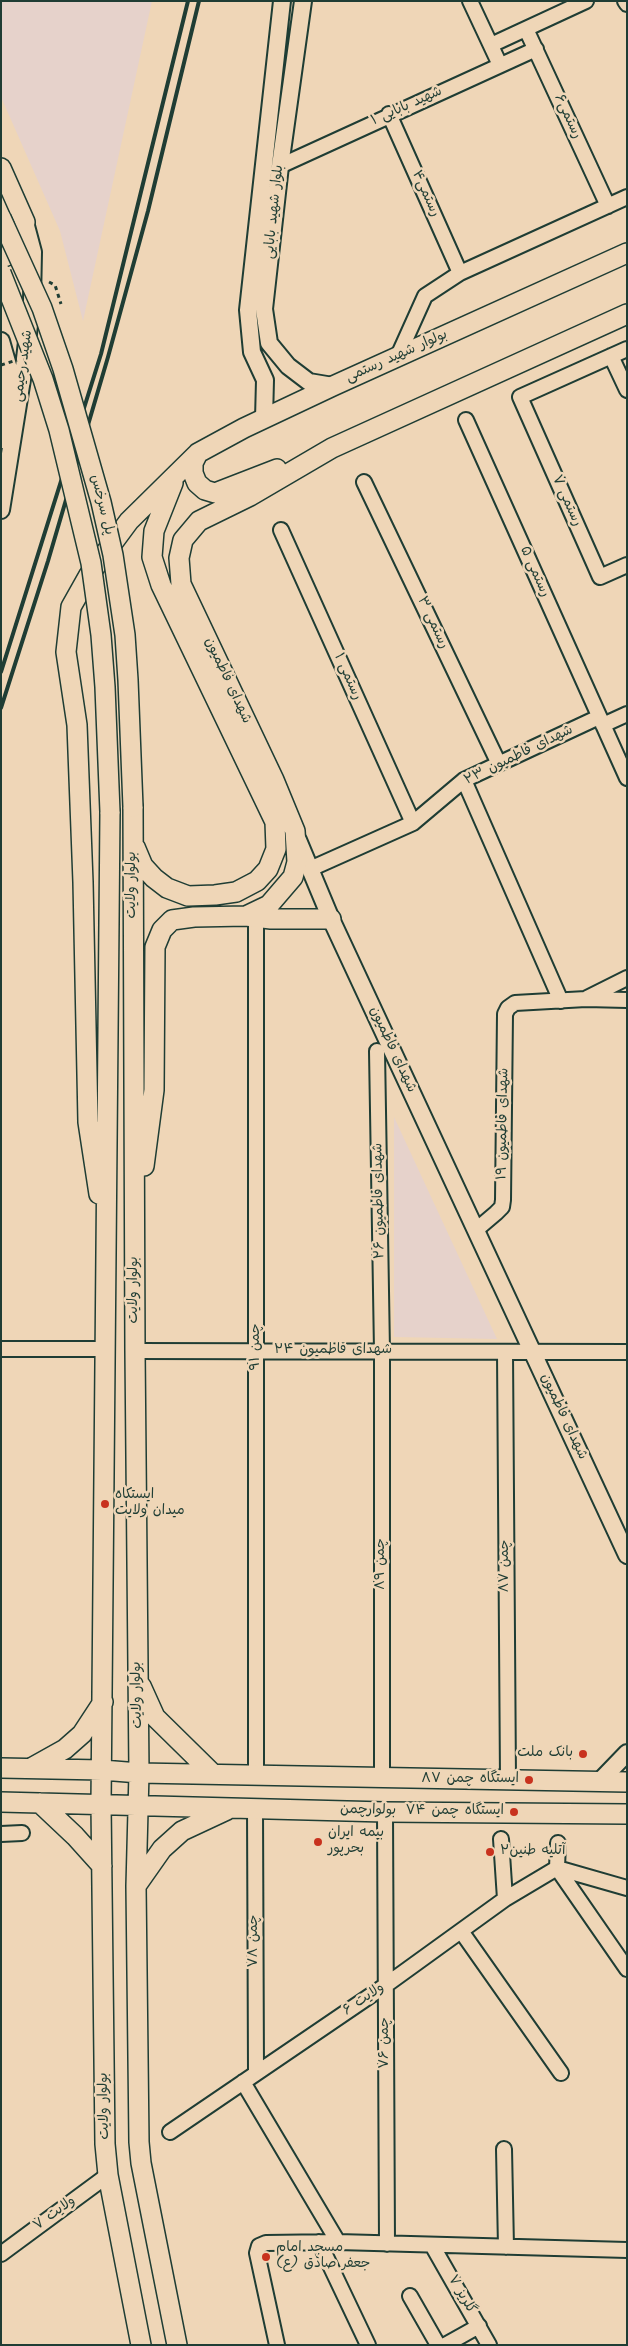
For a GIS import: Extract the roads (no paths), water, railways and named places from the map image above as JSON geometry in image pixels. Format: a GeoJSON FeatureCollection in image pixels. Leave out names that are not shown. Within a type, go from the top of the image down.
{"type":"FeatureCollection","features":[{"type":"Feature","properties":{"kind":"main road"},"geometry":{"type":"LineString","coordinates":[[1,168],[25,222],[18,246],[1,258]]}},
{"type":"Feature","properties":{"kind":"main road","name":"پل سرخس"},"geometry":{"type":"LineString","coordinates":[[1,218],[42,308],[63,369],[101,502],[113,555],[125,635],[133,807]]}},
{"type":"Feature","properties":{"kind":"main road","name":"بولوار شهید رستمی"},"geometry":{"type":"LineString","coordinates":[[107,1247],[88,1122],[83,882],[77,725],[66,652],[71,607],[89,575],[129,521],[198,453],[333,386],[627,253]]}},
{"type":"Feature","properties":{"kind":"main road","name":"پل سرخس"},"geometry":{"type":"LineString","coordinates":[[1,273],[43,379],[59,430],[91,563],[101,635],[105,687],[110,812]]}},
{"type":"Feature","properties":{"kind":"main road"},"geometry":{"type":"LineString","coordinates":[[198,453],[193,463],[193,473],[197,483],[205,490],[215,493],[332,448],[627,314]]}},
{"type":"Feature","properties":{"kind":"main road","name":"شهدای فاطمیون"},"geometry":{"type":"LineString","coordinates":[[295,831],[274,780],[181,584],[179,558],[183,540],[199,521],[250,496],[332,448]]}},
{"type":"Feature","properties":{"kind":"main road"},"geometry":{"type":"LineString","coordinates":[[133,843],[143,866],[154,878],[167,888],[188,896],[236,892],[258,881],[268,868],[276,849],[275,822],[161,585],[152,557],[154,531],[176,475]]}},
{"type":"Feature","properties":{"kind":"main road","name":"بولوار ولایت"},"geometry":{"type":"LineString","coordinates":[[133,807],[138,1805]]}},
{"type":"Feature","properties":{"kind":"main road","name":"بولوار ولایت"},"geometry":{"type":"LineString","coordinates":[[110,812],[101,1804],[106,2144],[108,2175],[141,2345]]}},
{"type":"Feature","properties":{"kind":"main road"},"geometry":{"type":"LineString","coordinates":[[251,917],[270,905],[293,877],[297,862],[295,831]]}},
{"type":"Feature","properties":{"kind":"main road"},"geometry":{"type":"LineString","coordinates":[[135,1242],[154,1090],[155,947],[162,930],[172,920],[194,917],[331,919]]}},
{"type":"Feature","properties":{"kind":"main road"},"geometry":{"type":"LineString","coordinates":[[137,1678],[155,1717],[214,1774]]}},
{"type":"Feature","properties":{"kind":"main road"},"geometry":{"type":"LineString","coordinates":[[30,1769],[65,1749],[82,1734],[103,1702]]}},
{"type":"Feature","properties":{"kind":"main road"},"geometry":{"type":"LineString","coordinates":[[1,1768],[102,1770],[139,1773],[627,1782]]}},
{"type":"Feature","properties":{"kind":"main road"},"geometry":{"type":"LineString","coordinates":[[1,1802],[101,1804]]}},
{"type":"Feature","properties":{"kind":"main road"},"geometry":{"type":"LineString","coordinates":[[40,1803],[75,1836],[102,1866]]}},
{"type":"Feature","properties":{"kind":"main road","name":"بولوارچمن"},"geometry":{"type":"LineString","coordinates":[[101,1804],[384,1812],[627,1814]]}},
{"type":"Feature","properties":{"kind":"main road"},"geometry":{"type":"LineString","coordinates":[[138,1805],[136,1886],[140,2163],[177,2345]]}},
{"type":"Feature","properties":{"kind":"main road"},"geometry":{"type":"LineString","coordinates":[[136,1886],[162,1849],[182,1831],[231,1808]]}},
{"type":"Feature","properties":{"kind":"street","name":"بلوار شهید بابایی"},"geometry":{"type":"LineString","coordinates":[[264,419],[264,380],[252,352],[248,310],[282,1]]}},
{"type":"Feature","properties":{"kind":"street","name":"بلوار شهید بابایی"},"geometry":{"type":"LineString","coordinates":[[303,1],[280,166],[264,309],[269,343],[288,366],[309,382],[333,386]]}},
{"type":"Feature","properties":{"kind":"street"},"geometry":{"type":"LineString","coordinates":[[470,1],[500,66]]}},
{"type":"Feature","properties":{"kind":"street"},"geometry":{"type":"LineString","coordinates":[[490,45],[586,1]]}},
{"type":"Feature","properties":{"kind":"street","name":"رستمی۶"},"geometry":{"type":"LineString","coordinates":[[526,29],[608,206]]}},
{"type":"Feature","properties":{"kind":"street","name":"شهید بابایی ۱"},"geometry":{"type":"LineString","coordinates":[[280,166],[389,114],[536,49]]}},
{"type":"Feature","properties":{"kind":"street","name":"رستمی۴"},"geometry":{"type":"LineString","coordinates":[[389,114],[460,273]]}},
{"type":"Feature","properties":{"kind":"street"},"geometry":{"type":"LineString","coordinates":[[398,356],[425,296],[460,273],[627,197]]}},
{"type":"Feature","properties":{"kind":"street","name":"شهید رحیمی"},"geometry":{"type":"LineString","coordinates":[[1,510],[24,367],[32,300],[33,252],[25,222]]}},
{"type":"Feature","properties":{"kind":"street","name":"شهید رحیمی"},"geometry":{"type":"LineString","coordinates":[[1,341],[9,369],[1,445]]}},
{"type":"Feature","properties":{"kind":"street"},"geometry":{"type":"LineString","coordinates":[[627,349],[611,356],[627,390]]}},
{"type":"Feature","properties":{"kind":"street","name":"رستمی ۷"},"geometry":{"type":"LineString","coordinates":[[611,356],[520,397],[600,577],[627,565]]}},
{"type":"Feature","properties":{"kind":"street","name":"رستمی ۵"},"geometry":{"type":"LineString","coordinates":[[466,420],[627,778]]}},
{"type":"Feature","properties":{"kind":"street","name":"رستمی ۳"},"geometry":{"type":"LineString","coordinates":[[364,482],[499,764]]}},
{"type":"Feature","properties":{"kind":"street","name":"رستمی ۱"},"geometry":{"type":"LineString","coordinates":[[281,530],[413,824]]}},
{"type":"Feature","properties":{"kind":"street","name":"شهدای فاطمیون ۲۳"},"geometry":{"type":"LineString","coordinates":[[310,869],[413,824],[464,780],[601,721],[627,714]]}},
{"type":"Feature","properties":{"kind":"street"},"geometry":{"type":"LineString","coordinates":[[464,780],[562,1001],[586,999],[627,1000]]}},
{"type":"Feature","properties":{"kind":"street","name":"شهدای فاطمیون"},"geometry":{"type":"LineString","coordinates":[[295,831],[331,919],[627,1555]]}},
{"type":"Feature","properties":{"kind":"street","name":"چمن ۹۱"},"geometry":{"type":"LineString","coordinates":[[251,917],[257,1351],[256,1775]]}},
{"type":"Feature","properties":{"kind":"street"},"geometry":{"type":"LineString","coordinates":[[586,999],[627,978]]}},
{"type":"Feature","properties":{"kind":"street","name":"شهدای فاطمیون ۱۹"},"geometry":{"type":"LineString","coordinates":[[476,1230],[502,1207],[503,1200],[505,1014],[508,1008],[515,1003],[562,1001]]}},
{"type":"Feature","properties":{"kind":"street","name":"شهدای فاطمیون ۲۶"},"geometry":{"type":"LineString","coordinates":[[377,1051],[382,1351]]}},
{"type":"Feature","properties":{"kind":"street"},"geometry":{"type":"LineString","coordinates":[[1,1349],[106,1349]]}},
{"type":"Feature","properties":{"kind":"street","name":"شهدای فاطمیون ۲۴"},"geometry":{"type":"LineString","coordinates":[[135,1351],[627,1352]]}},
{"type":"Feature","properties":{"kind":"street","name":"چمن ۸۹"},"geometry":{"type":"LineString","coordinates":[[382,1351],[382,1777]]}},
{"type":"Feature","properties":{"kind":"street","name":"چمن ۸۷"},"geometry":{"type":"LineString","coordinates":[[505,1352],[508,1780]]}},
{"type":"Feature","properties":{"kind":"street"},"geometry":{"type":"LineString","coordinates":[[600,1781],[627,1753]]}},
{"type":"Feature","properties":{"kind":"street","name":"چمن ۷۸"},"geometry":{"type":"LineString","coordinates":[[255,1808],[256,2074]]}},
{"type":"Feature","properties":{"kind":"street","name":"چمن ۷۶"},"geometry":{"type":"LineString","coordinates":[[384,1812],[388,2244]]}},
{"type":"Feature","properties":{"kind":"street"},"geometry":{"type":"LineString","coordinates":[[1,1834],[22,1833]]}},
{"type":"Feature","properties":{"kind":"street"},"geometry":{"type":"LineString","coordinates":[[501,1839],[505,1899]]}},
{"type":"Feature","properties":{"kind":"street"},"geometry":{"type":"LineString","coordinates":[[558,1843],[558,1868],[627,1969]]}},
{"type":"Feature","properties":{"kind":"street"},"geometry":{"type":"LineString","coordinates":[[558,1868],[627,1888]]}},
{"type":"Feature","properties":{"kind":"street","name":"ولایت ۶"},"geometry":{"type":"LineString","coordinates":[[170,2132],[386,1985],[505,1899],[558,1868]]}},
{"type":"Feature","properties":{"kind":"street"},"geometry":{"type":"LineString","coordinates":[[461,1931],[562,2073]]}},
{"type":"Feature","properties":{"kind":"street"},"geometry":{"type":"LineString","coordinates":[[243,2082],[338,2242]]}},
{"type":"Feature","properties":{"kind":"street"},"geometry":{"type":"LineString","coordinates":[[504,2149],[506,2247]]}},
{"type":"Feature","properties":{"kind":"street","name":"ولایت ۷"},"geometry":{"type":"LineString","coordinates":[[1,2254],[108,2175]]}},
{"type":"Feature","properties":{"kind":"street"},"geometry":{"type":"LineString","coordinates":[[318,2242],[368,2345]]}},
{"type":"Feature","properties":{"kind":"street"},"geometry":{"type":"LineString","coordinates":[[278,2345],[257,2253],[259,2246],[266,2243],[338,2242],[627,2250]]}},
{"type":"Feature","properties":{"kind":"street","name":"گلریز ۷"},"geometry":{"type":"LineString","coordinates":[[432,2245],[489,2345]]}},
{"type":"Feature","properties":{"kind":"street"},"geometry":{"type":"LineString","coordinates":[[410,2296],[438,2345]]}},
{"type":"Feature","properties":{"kind":"street"},"geometry":{"type":"LineString","coordinates":[[446,2345],[479,2326]]}},
{"type":"Feature","properties":{"kind":"railway"},"geometry":{"type":"LineString","coordinates":[[1,672],[101,354],[188,1]]}},
{"type":"Feature","properties":{"kind":"railway"},"geometry":{"type":"LineString","coordinates":[[1,708],[48,561],[108,357],[148,211],[199,1]]}},
{"type":"Feature","properties":{"kind":"place","name":"ایستکاه میدان ولایت"},"geometry":{"type":"Point","coordinates":[105,1504]}},
{"type":"Feature","properties":{"kind":"place","name":"بانک ملت"},"geometry":{"type":"Point","coordinates":[583,1754]}},
{"type":"Feature","properties":{"kind":"place","name":"ایستگاه چمن ۸۷"},"geometry":{"type":"Point","coordinates":[529,1780]}},
{"type":"Feature","properties":{"kind":"place","name":"ایستگاه چمن ۷۴"},"geometry":{"type":"Point","coordinates":[514,1812]}},
{"type":"Feature","properties":{"kind":"place","name":"بيمه ايران بحرپور"},"geometry":{"type":"Point","coordinates":[318,1842]}},
{"type":"Feature","properties":{"kind":"place","name":"آتلیه طنین۲"},"geometry":{"type":"Point","coordinates":[490,1852]}},
{"type":"Feature","properties":{"kind":"place","name":"مسجد امام جعفر صادق (ع)"},"geometry":{"type":"Point","coordinates":[266,2257]}}]}
